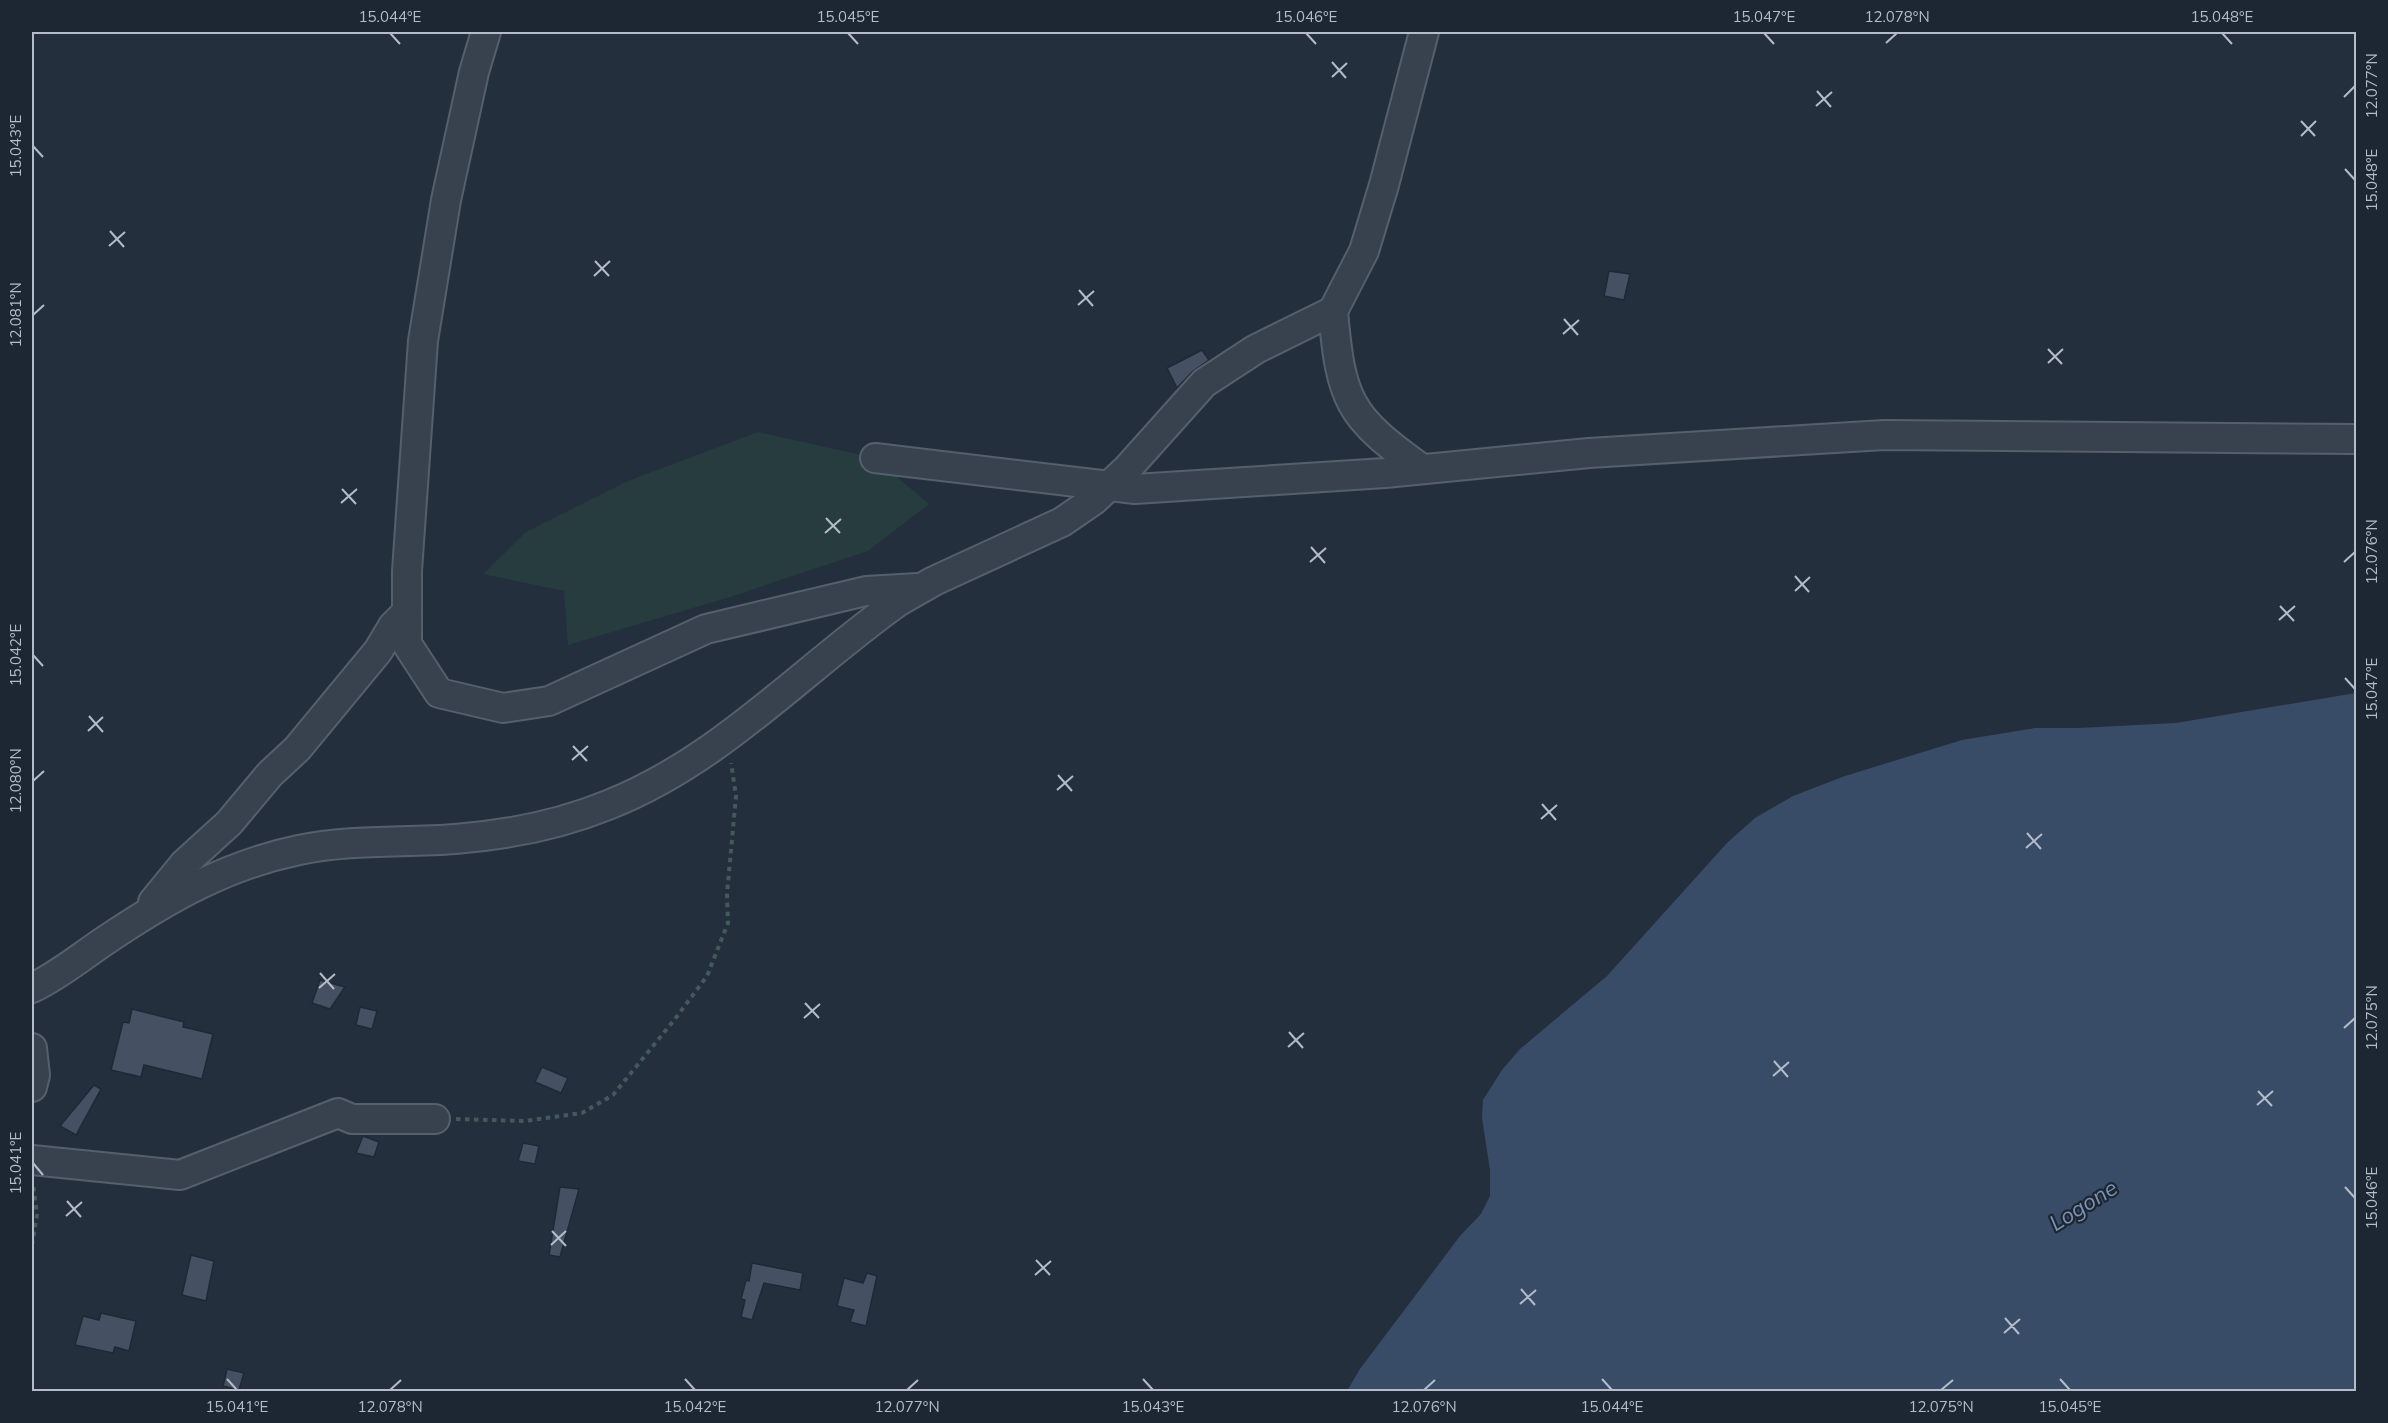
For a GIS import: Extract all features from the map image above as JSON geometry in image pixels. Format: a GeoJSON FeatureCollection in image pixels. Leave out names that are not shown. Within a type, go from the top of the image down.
{"type":"FeatureCollection","features":[{"type":"Feature","properties":{"kind":"street"},"geometry":{"type":"LineString","coordinates":[[486,32],[474,72],[446,200],[423,341],[407,571],[407,644],[439,693],[502,708],[549,701],[706,628],[866,591],[919,588]]}},
{"type":"Feature","properties":{"kind":"street"},"geometry":{"type":"LineString","coordinates":[[1422,469],[1378,436],[1363,421],[1351,403],[1338,364],[1333,311],[1364,251],[1384,185],[1424,32]]}},
{"type":"Feature","properties":{"kind":"street"},"geometry":{"type":"LineString","coordinates":[[34,993],[140,917],[190,887],[244,864],[300,849],[358,842],[454,839],[506,833],[558,822],[608,806],[655,784],[700,756],[880,614],[919,588],[1062,522],[1087,505],[1109,486],[1204,383],[1256,349],[1333,311]]}},
{"type":"Feature","properties":{"kind":"street"},"geometry":{"type":"LineString","coordinates":[[875,458],[1135,489],[1422,469],[1589,453],[1884,435],[2356,439]]}},
{"type":"Feature","properties":{"kind":"street"},"geometry":{"type":"LineString","coordinates":[[140,917],[185,863],[229,823],[270,774],[297,749],[378,651],[393,626],[407,612]]}},
{"type":"Feature","properties":{"kind":"street"},"geometry":{"type":"LineString","coordinates":[[32,1048],[35,1075],[32,1087]]}},
{"type":"Feature","properties":{"kind":"street"},"geometry":{"type":"LineString","coordinates":[[32,1160],[180,1175],[338,1113],[352,1119],[435,1119]]}},
{"type":"Feature","properties":{"kind":"path"},"geometry":{"type":"LineString","coordinates":[[435,1119],[525,1121],[582,1113],[613,1095],[675,1018],[707,976],[728,923],[727,894],[736,796],[730,764],[742,724]]}},
{"type":"Feature","properties":{"kind":"path"},"geometry":{"type":"LineString","coordinates":[[32,1174],[37,1215],[32,1245]]}},
{"type":"Feature","properties":{"kind":"green space"},"geometry":{"type":"Polygon","coordinates":[[[758,432],[875,458],[929,504],[868,551],[730,597],[568,645],[564,591],[483,574],[526,532],[628,481],[758,432]]]}},
{"type":"Feature","properties":{"kind":"water","name":"Logone"},"geometry":{"type":"Polygon","coordinates":[[[2356,693],[2356,1391],[1347,1391],[1360,1369],[1460,1236],[1481,1214],[1490,1196],[1490,1170],[1482,1118],[1483,1100],[1502,1070],[1520,1049],[1607,976],[1727,843],[1755,818],[1793,796],[1845,776],[1962,740],[2035,728],[2176,723],[2356,693]]]}},
{"type":"Feature","properties":{"kind":"building"},"geometry":{"type":"Polygon","coordinates":[[[1609,271],[1630,274],[1624,300],[1604,296],[1609,271]]]}},
{"type":"Feature","properties":{"kind":"building"},"geometry":{"type":"Polygon","coordinates":[[[1202,350],[1209,360],[1192,372],[1177,388],[1167,368],[1202,350]]]}},
{"type":"Feature","properties":{"kind":"building"},"geometry":{"type":"Polygon","coordinates":[[[320,980],[345,987],[330,1009],[312,1003],[320,980]]]}},
{"type":"Feature","properties":{"kind":"building"},"geometry":{"type":"Polygon","coordinates":[[[360,1007],[377,1011],[372,1029],[356,1025],[360,1007]]]}},
{"type":"Feature","properties":{"kind":"building"},"geometry":{"type":"Polygon","coordinates":[[[132,1009],[184,1022],[183,1027],[213,1034],[202,1079],[144,1065],[141,1077],[111,1070],[123,1022],[129,1023],[132,1009]]]}},
{"type":"Feature","properties":{"kind":"building"},"geometry":{"type":"Polygon","coordinates":[[[542,1067],[568,1078],[561,1093],[535,1082],[542,1067]]]}},
{"type":"Feature","properties":{"kind":"building"},"geometry":{"type":"Polygon","coordinates":[[[94,1085],[101,1089],[76,1135],[60,1126],[94,1085]]]}},
{"type":"Feature","properties":{"kind":"building"},"geometry":{"type":"Polygon","coordinates":[[[363,1136],[379,1142],[374,1157],[356,1153],[363,1136]]]}},
{"type":"Feature","properties":{"kind":"building"},"geometry":{"type":"Polygon","coordinates":[[[523,1143],[539,1146],[535,1164],[518,1161],[523,1143]]]}},
{"type":"Feature","properties":{"kind":"building"},"geometry":{"type":"Polygon","coordinates":[[[560,1187],[579,1189],[560,1257],[549,1255],[560,1187]]]}},
{"type":"Feature","properties":{"kind":"building"},"geometry":{"type":"Polygon","coordinates":[[[191,1255],[214,1261],[206,1301],[182,1295],[191,1255]]]}},
{"type":"Feature","properties":{"kind":"building"},"geometry":{"type":"Polygon","coordinates":[[[752,1263],[803,1273],[800,1290],[764,1283],[752,1320],[741,1317],[745,1300],[741,1299],[746,1280],[749,1281],[752,1263]]]}},
{"type":"Feature","properties":{"kind":"building"},"geometry":{"type":"Polygon","coordinates":[[[867,1273],[877,1276],[866,1326],[850,1322],[854,1310],[837,1306],[844,1278],[863,1283],[867,1273]]]}},
{"type":"Feature","properties":{"kind":"building"},"geometry":{"type":"Polygon","coordinates":[[[101,1313],[136,1321],[129,1351],[115,1347],[113,1353],[75,1345],[83,1316],[99,1320],[101,1313]]]}},
{"type":"Feature","properties":{"kind":"building"},"geometry":{"type":"Polygon","coordinates":[[[227,1369],[244,1373],[239,1390],[223,1386],[227,1369]]]}}]}
